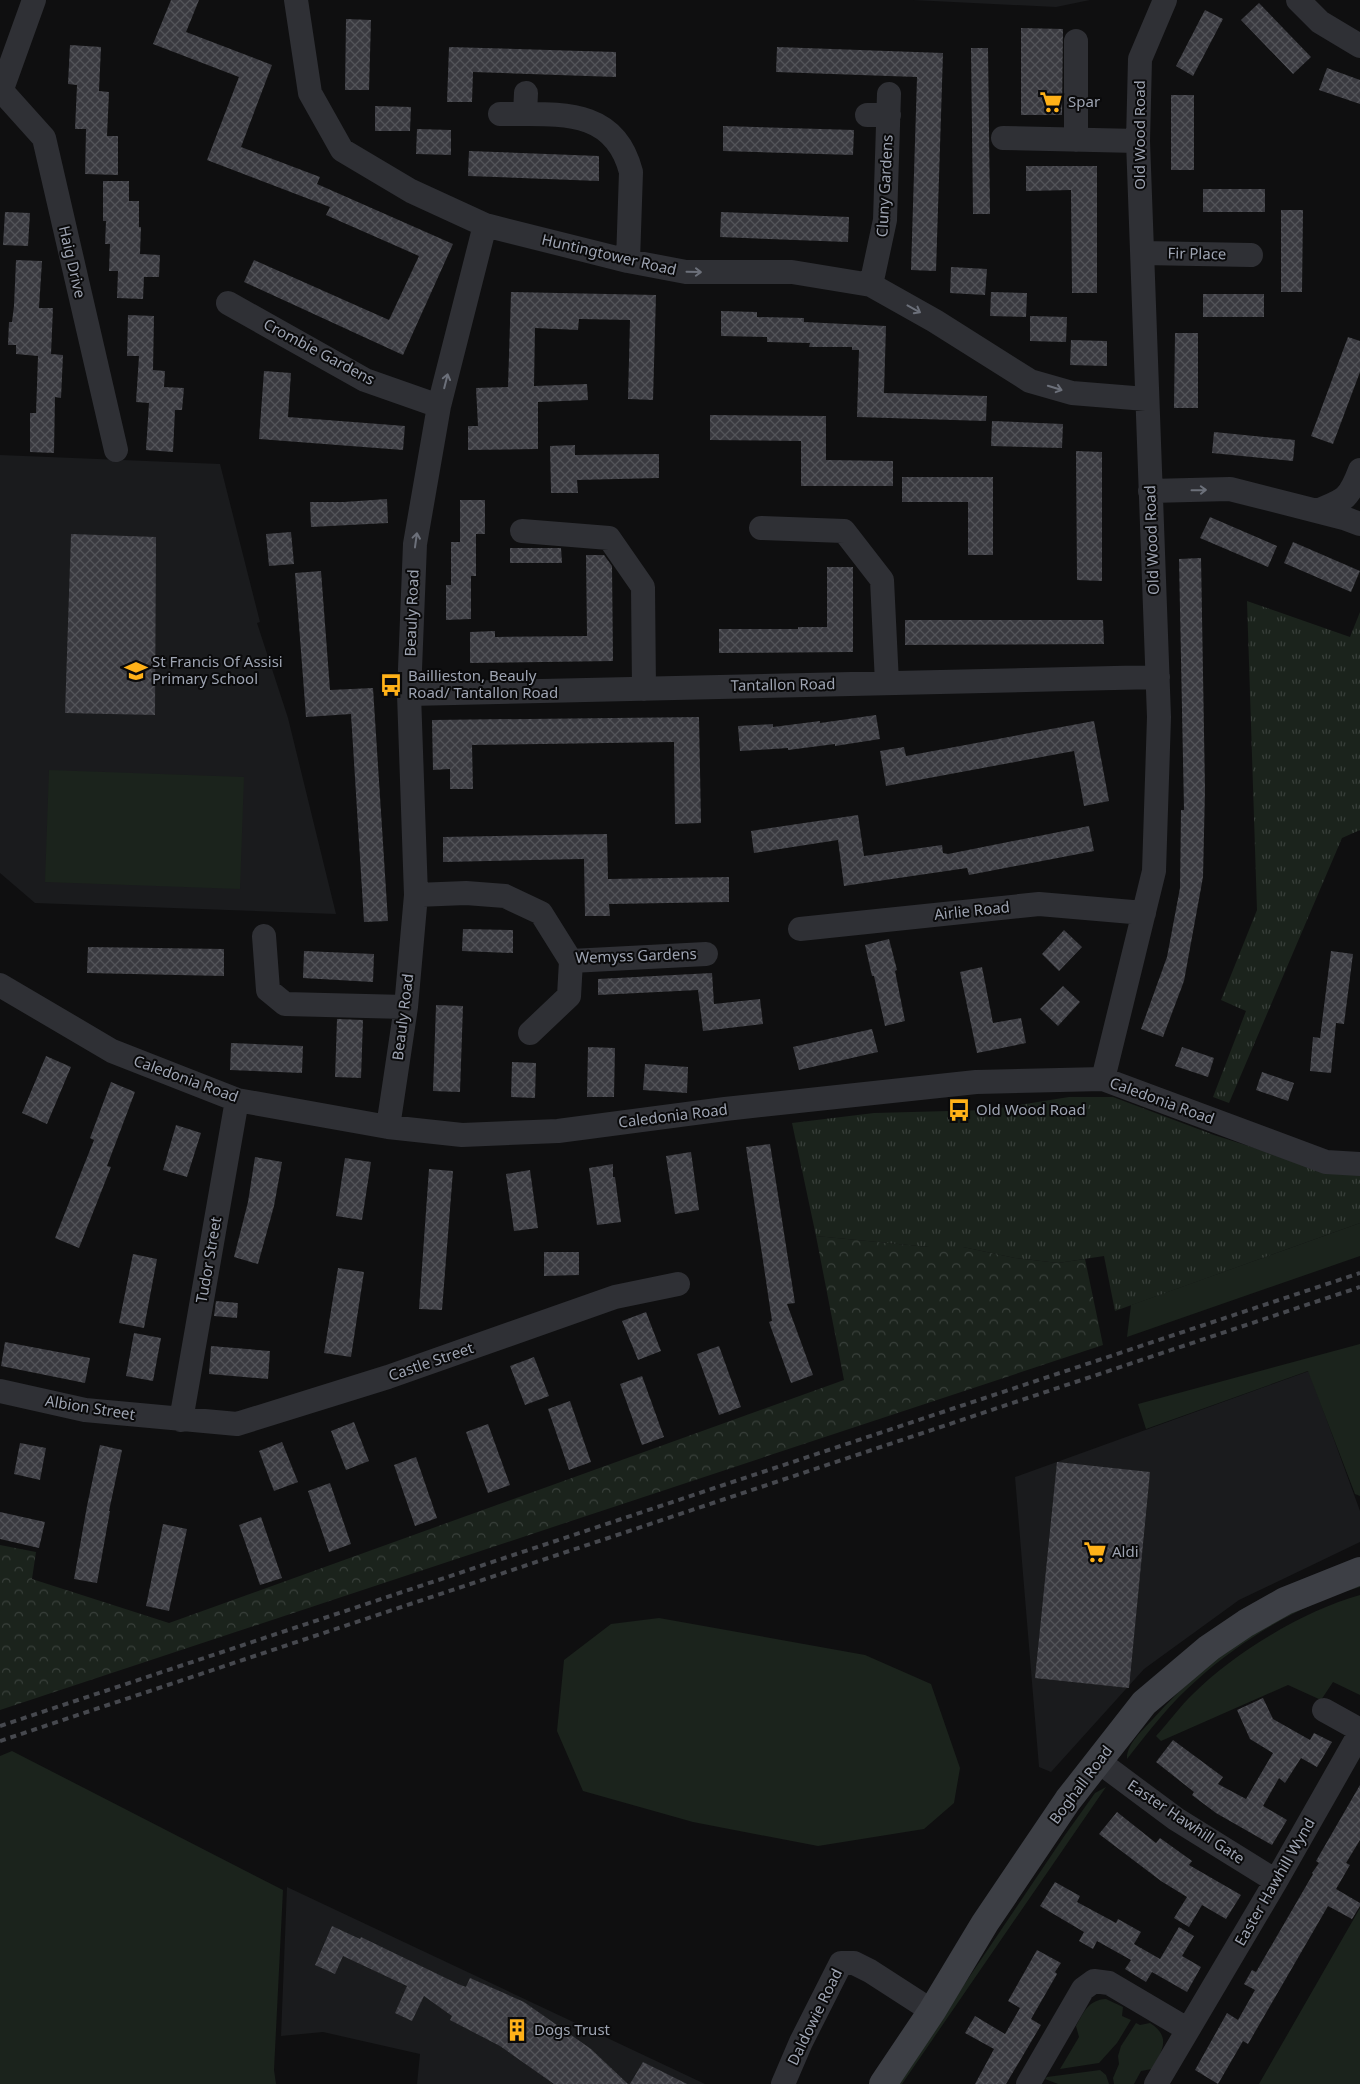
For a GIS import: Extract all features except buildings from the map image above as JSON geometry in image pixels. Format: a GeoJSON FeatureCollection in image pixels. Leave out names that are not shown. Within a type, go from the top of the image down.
{"type":"FeatureCollection","features":[{"type":"Feature","properties":{"kind":"street"},"geometry":{"type":"LineString","coordinates":[[1,89],[34,0]]}},
{"type":"Feature","properties":{"kind":"street","name":"Huntingtower Road"},"geometry":{"type":"LineString","coordinates":[[296,0],[310,93],[342,150],[411,191],[485,225],[628,262],[686,272],[792,272],[871,285],[935,321],[1030,381],[1072,393],[1146,399]]}},
{"type":"Feature","properties":{"kind":"street","name":"Old Wood Road"},"geometry":{"type":"LineString","coordinates":[[1103,1079],[1154,871],[1159,717],[1138,141],[1140,59],[1165,0]]}},
{"type":"Feature","properties":{"kind":"street"},"geometry":{"type":"LineString","coordinates":[[1298,0],[1320,22],[1360,46]]}},
{"type":"Feature","properties":{"kind":"street"},"geometry":{"type":"LineString","coordinates":[[1076,41],[1076,140]]}},
{"type":"Feature","properties":{"kind":"street","name":"Haig Drive"},"geometry":{"type":"LineString","coordinates":[[1,89],[44,138],[116,450]]}},
{"type":"Feature","properties":{"kind":"street"},"geometry":{"type":"LineString","coordinates":[[500,114],[525,104],[584,118],[598,124],[621,145],[631,172],[628,262]]}},
{"type":"Feature","properties":{"kind":"street","name":"Cluny Gardens"},"geometry":{"type":"LineString","coordinates":[[871,285],[885,220],[882,108]]}},
{"type":"Feature","properties":{"kind":"street"},"geometry":{"type":"LineString","coordinates":[[1003,138],[1138,141]]}},
{"type":"Feature","properties":{"kind":"street","name":"Beauly Road"},"geometry":{"type":"LineString","coordinates":[[388,1127],[406,1007],[416,895],[409,694],[414,544],[439,406],[485,225]]}},
{"type":"Feature","properties":{"kind":"street","name":"Fir Place"},"geometry":{"type":"LineString","coordinates":[[1143,254],[1250,255]]}},
{"type":"Feature","properties":{"kind":"street","name":"Crombie Gardens"},"geometry":{"type":"LineString","coordinates":[[228,303],[365,380],[439,406]]}},
{"type":"Feature","properties":{"kind":"street"},"geometry":{"type":"LineString","coordinates":[[1317,511],[1342,500],[1352,493],[1360,470]]}},
{"type":"Feature","properties":{"kind":"street"},"geometry":{"type":"LineString","coordinates":[[1150,490],[1230,489],[1360,524]]}},
{"type":"Feature","properties":{"kind":"street"},"geometry":{"type":"LineString","coordinates":[[1352,493],[1360,516]]}},
{"type":"Feature","properties":{"kind":"street"},"geometry":{"type":"LineString","coordinates":[[761,528],[844,531],[882,580],[887,683]]}},
{"type":"Feature","properties":{"kind":"street"},"geometry":{"type":"LineString","coordinates":[[522,531],[609,538],[643,587],[644,689]]}},
{"type":"Feature","properties":{"kind":"street","name":"Tantallon Road"},"geometry":{"type":"LineString","coordinates":[[409,694],[1158,677]]}},
{"type":"Feature","properties":{"kind":"street","name":"Wemyss Gardens"},"geometry":{"type":"LineString","coordinates":[[416,895],[466,893],[505,896],[541,913],[571,961],[706,954]]}},
{"type":"Feature","properties":{"kind":"street","name":"Airlie Road"},"geometry":{"type":"LineString","coordinates":[[800,929],[1039,904],[1144,913]]}},
{"type":"Feature","properties":{"kind":"street"},"geometry":{"type":"LineString","coordinates":[[264,936],[268,990],[285,1004],[406,1007]]}},
{"type":"Feature","properties":{"kind":"street"},"geometry":{"type":"LineString","coordinates":[[530,1033],[569,996],[571,961]]}},
{"type":"Feature","properties":{"kind":"street","name":"Caledonia Road"},"geometry":{"type":"LineString","coordinates":[[0,985],[112,1051],[238,1100],[388,1127],[462,1135],[558,1131],[976,1082],[1103,1079],[1326,1162],[1360,1164]]}},
{"type":"Feature","properties":{"kind":"street","name":"Tudor Street"},"geometry":{"type":"LineString","coordinates":[[181,1420],[238,1100]]}},
{"type":"Feature","properties":{"kind":"street","name":"Castle Street"},"geometry":{"type":"LineString","coordinates":[[181,1420],[237,1424],[388,1377],[616,1297],[678,1284]]}},
{"type":"Feature","properties":{"kind":"street","name":"Albion Street"},"geometry":{"type":"LineString","coordinates":[[0,1392],[85,1410],[181,1420]]}},
{"type":"Feature","properties":{"kind":"street","name":"Boghall Road"},"geometry":{"type":"LineString","coordinates":[[884,2084],[932,2011],[985,1923],[1068,1800],[1144,1703],[1208,1648],[1285,1601],[1360,1570]]}},
{"type":"Feature","properties":{"kind":"street","name":"Easter Hawhill Wynd"},"geometry":{"type":"LineString","coordinates":[[1156,2084],[1276,1881],[1360,1732],[1324,1710]]}},
{"type":"Feature","properties":{"kind":"street","name":"Easter Hawhill Gate"},"geometry":{"type":"LineString","coordinates":[[1098,1761],[1176,1819],[1276,1881]]}},
{"type":"Feature","properties":{"kind":"street","name":"Daldowie Road"},"geometry":{"type":"LineString","coordinates":[[783,2084],[801,2042],[841,1963],[854,1963],[870,1971],[932,2011]]}},
{"type":"Feature","properties":{"kind":"street"},"geometry":{"type":"LineString","coordinates":[[1028,2084],[1083,1989],[1094,1981],[1108,1983],[1187,2030]]}},
{"type":"Feature","properties":{"kind":"shaded area"},"geometry":{"type":"Polygon","coordinates":[[[913,0],[1090,0],[1056,7],[913,0]]]}},
{"type":"Feature","properties":{"kind":"shaded area","name":"St Francis Of Assisi Primary School"},"geometry":{"type":"Polygon","coordinates":[[[0,455],[220,464],[260,622],[257,623],[288,718],[336,914],[35,903],[0,873],[0,455]]]}},
{"type":"Feature","properties":{"kind":"shaded area"},"geometry":{"type":"Polygon","coordinates":[[[1309,1371],[1360,1511],[1360,1542],[1239,1600],[1144,1669],[1051,1772],[1039,1767],[1015,1477],[1309,1371]]]}},
{"type":"Feature","properties":{"kind":"shaded area"},"geometry":{"type":"Polygon","coordinates":[[[287,1887],[705,2084],[417,2084],[420,2054],[323,2032],[281,2036],[287,1887]]]}},
{"type":"Feature","properties":{"kind":"green space"},"geometry":{"type":"Polygon","coordinates":[[[1247,601],[1350,637],[1360,612],[1360,830],[1342,838],[1229,1103],[1213,1097],[1246,1011],[1221,1000],[1257,910],[1247,601]]]}},
{"type":"Feature","properties":{"kind":"green space"},"geometry":{"type":"Polygon","coordinates":[[[49,770],[244,777],[240,889],[45,882],[49,770]]]}},
{"type":"Feature","properties":{"kind":"green space"},"geometry":{"type":"Polygon","coordinates":[[[1069,1097],[1113,1097],[1214,1135],[1311,1166],[1360,1175],[1360,1223],[1115,1311],[1104,1256],[1058,1263],[1015,1258],[963,1247],[929,1247],[816,1236],[792,1123],[874,1113],[987,1110],[1069,1097]]]}},
{"type":"Feature","properties":{"kind":"green space"},"geometry":{"type":"Polygon","coordinates":[[[1360,1223],[1360,1256],[1127,1337],[1131,1305],[1360,1223]]]}},
{"type":"Feature","properties":{"kind":"green space"},"geometry":{"type":"Polygon","coordinates":[[[816,1236],[929,1247],[963,1247],[1015,1258],[1058,1263],[1085,1259],[1103,1345],[0,1710],[0,1545],[36,1552],[32,1579],[169,1623],[844,1380],[816,1236]]]}},
{"type":"Feature","properties":{"kind":"green space"},"geometry":{"type":"Polygon","coordinates":[[[1360,1344],[1360,1496],[1355,1494],[1308,1371],[1146,1429],[1138,1404],[1360,1344]]]}},
{"type":"Feature","properties":{"kind":"green space"},"geometry":{"type":"Polygon","coordinates":[[[1360,1581],[1360,1587],[1338,1594],[1295,1613],[1254,1636],[1234,1650],[1188,1688],[1169,1707],[1127,1759],[1132,1743],[1143,1729],[1179,1692],[1225,1652],[1277,1618],[1360,1581]]]}},
{"type":"Feature","properties":{"kind":"green space"},"geometry":{"type":"Polygon","coordinates":[[[1360,1595],[1360,1695],[1333,1682],[1321,1700],[1288,1685],[1161,1741],[1156,1736],[1184,1703],[1210,1678],[1250,1648],[1316,1611],[1360,1595]]]}},
{"type":"Feature","properties":{"kind":"green space"},"geometry":{"type":"Polygon","coordinates":[[[659,1618],[865,1655],[931,1684],[960,1768],[954,1803],[924,1829],[818,1846],[693,1822],[583,1791],[557,1731],[564,1660],[611,1624],[659,1618]]]}},
{"type":"Feature","properties":{"kind":"green space"},"geometry":{"type":"Polygon","coordinates":[[[12,1751],[283,1890],[274,2070],[276,2084],[0,2084],[0,1756],[12,1751]]]}},
{"type":"Feature","properties":{"kind":"green space"},"geometry":{"type":"Polygon","coordinates":[[[1106,1787],[902,2084],[897,2084],[1065,1835],[1095,1793],[1106,1787]]]}},
{"type":"Feature","properties":{"kind":"green space"},"geometry":{"type":"Polygon","coordinates":[[[1360,1908],[1360,2084],[1259,2084],[1360,1908]]]}},
{"type":"Feature","properties":{"kind":"green space"},"geometry":{"type":"Polygon","coordinates":[[[1106,1999],[1123,2007],[1122,2016],[1131,2020],[1117,2043],[1099,2063],[1060,2069],[1079,2037],[1076,2026],[1084,2012],[1091,2004],[1106,1999]]]}},
{"type":"Feature","properties":{"kind":"green space"},"geometry":{"type":"Polygon","coordinates":[[[1136,2023],[1140,2025],[1150,2023],[1157,2028],[1163,2039],[1162,2050],[1152,2069],[1141,2071],[1134,2084],[1114,2084],[1113,2078],[1119,2064],[1118,2056],[1121,2046],[1136,2023]]]}},
{"type":"Feature","properties":{"kind":"green space"},"geometry":{"type":"Polygon","coordinates":[[[1100,2070],[1106,2075],[1109,2084],[1058,2084],[1045,2079],[1047,2077],[1100,2070]]]}},
{"type":"Feature","properties":{"kind":"railway"},"geometry":{"type":"LineString","coordinates":[[0,1726],[1360,1273]]}},
{"type":"Feature","properties":{"kind":"railway"},"geometry":{"type":"LineString","coordinates":[[0,1741],[1360,1287]]}},
{"type":"Feature","properties":{"kind":"place","name":"Spar"},"geometry":{"type":"Point","coordinates":[1051,102]}},
{"type":"Feature","properties":{"kind":"place","name":"St Francis Of Assisi Primary School"},"geometry":{"type":"Point","coordinates":[136,671]}},
{"type":"Feature","properties":{"kind":"place","name":"Baillieston, Beauly Road/ Tantallon Road"},"geometry":{"type":"Point","coordinates":[391,685]}},
{"type":"Feature","properties":{"kind":"place","name":"Old Wood Road"},"geometry":{"type":"Point","coordinates":[959,1110]}},
{"type":"Feature","properties":{"kind":"place","name":"Aldi"},"geometry":{"type":"Point","coordinates":[1095,1552]}},
{"type":"Feature","properties":{"kind":"place","name":"Dogs Trust"},"geometry":{"type":"Point","coordinates":[517,2030]}}]}
